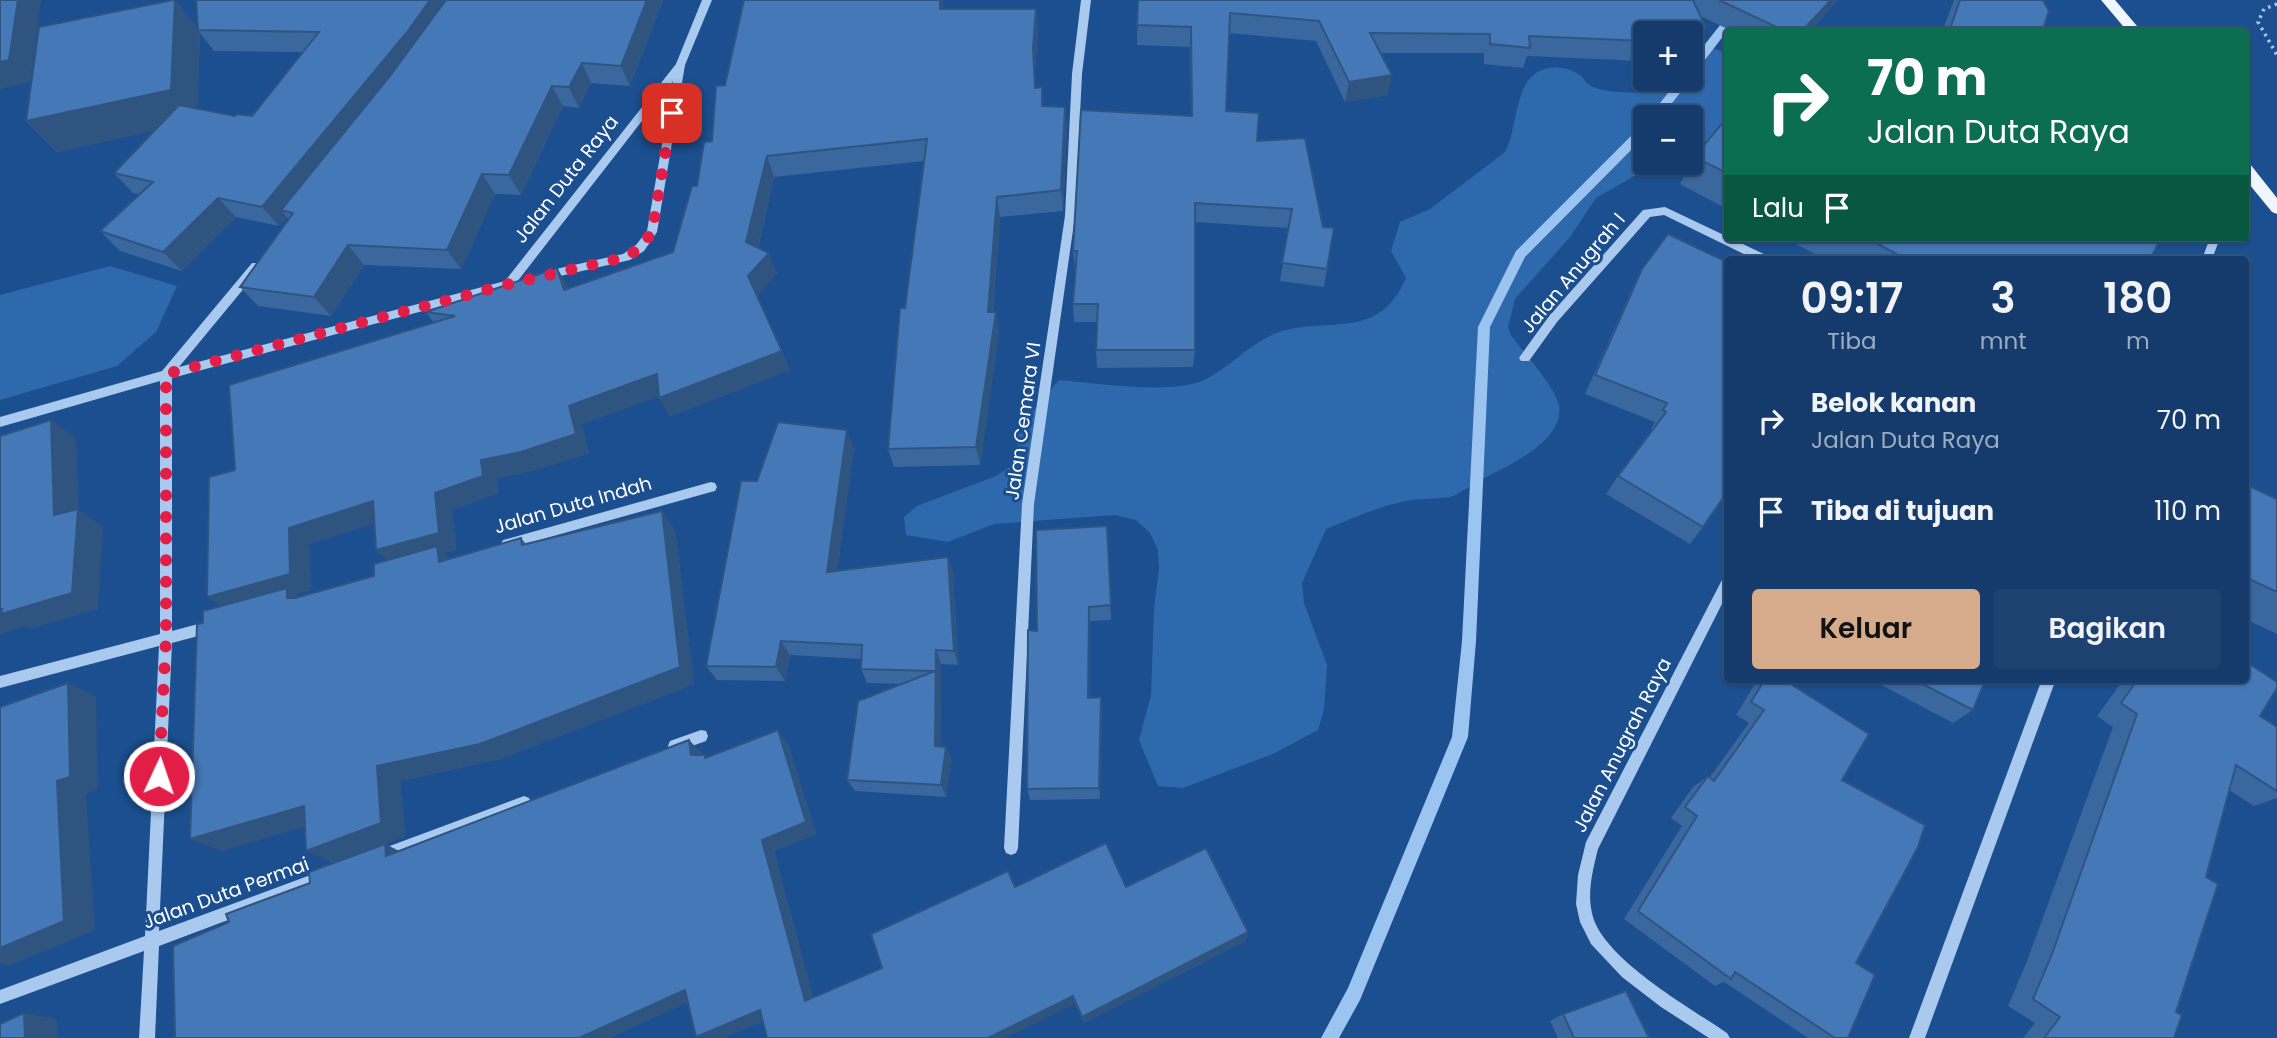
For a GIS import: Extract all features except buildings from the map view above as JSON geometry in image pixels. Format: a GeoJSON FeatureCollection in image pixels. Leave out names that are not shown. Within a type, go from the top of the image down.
{"type":"FeatureCollection","features":[{"type":"Feature","properties":{"kind":"main road"},"geometry":{"type":"LineString","coordinates":[[2108,0],[2132,28]]}},
{"type":"Feature","properties":{"kind":"main road"},"geometry":{"type":"LineString","coordinates":[[2249,173],[2277,208]]}},
{"type":"Feature","properties":{"kind":"street","name":"Jalan Duta Raya"},"geometry":{"type":"LineString","coordinates":[[535,278],[626,257],[640,248],[652,232],[680,65],[707,0]]}},
{"type":"Feature","properties":{"kind":"street","name":"Jalan Cemara VI"},"geometry":{"type":"LineString","coordinates":[[1011,848],[1028,504],[1070,216],[1077,74],[1086,0]]}},
{"type":"Feature","properties":{"kind":"street","name":"Jalan Duta Raya"},"geometry":{"type":"LineString","coordinates":[[509,284],[680,65]]}},
{"type":"Feature","properties":{"kind":"street","name":"Jalan Anugrah I"},"geometry":{"type":"LineString","coordinates":[[1525,358],[1553,319],[1647,213],[1665,211],[1724,239]]}},
{"type":"Feature","properties":{"kind":"street","name":"Jalan Anugrah I"},"geometry":{"type":"LineString","coordinates":[[1730,242],[1759,256]]}},
{"type":"Feature","properties":{"kind":"street"},"geometry":{"type":"LineString","coordinates":[[147,1038],[166,639],[166,374],[262,259]]}},
{"type":"Feature","properties":{"kind":"street"},"geometry":{"type":"LineString","coordinates":[[0,422],[166,374],[522,281]]}},
{"type":"Feature","properties":{"kind":"street","name":"Jalan Duta Indah"},"geometry":{"type":"LineString","coordinates":[[498,546],[711,487]]}},
{"type":"Feature","properties":{"kind":"street","name":"Jalan Anugrah Raya"},"geometry":{"type":"LineString","coordinates":[[1723,1038],[1646,986],[1602,948],[1587,921],[1583,885],[1591,847],[1724,588]]}},
{"type":"Feature","properties":{"kind":"street"},"geometry":{"type":"LineString","coordinates":[[0,682],[232,621]]}},
{"type":"Feature","properties":{"kind":"street"},"geometry":{"type":"LineString","coordinates":[[1917,1038],[2048,683]]}},
{"type":"Feature","properties":{"kind":"street"},"geometry":{"type":"LineString","coordinates":[[656,754],[701,736]]}},
{"type":"Feature","properties":{"kind":"street"},"geometry":{"type":"LineString","coordinates":[[373,859],[542,796]]}},
{"type":"Feature","properties":{"kind":"street","name":"Jalan Duta Permai"},"geometry":{"type":"LineString","coordinates":[[0,996],[334,874]]}},
{"type":"Feature","properties":{"kind":"path"},"geometry":{"type":"LineString","coordinates":[[2277,4],[2264,9],[2258,22],[2277,55]]}},
{"type":"Feature","properties":{"kind":"shaded area"},"geometry":{"type":"Polygon","coordinates":[[[1709,47],[1724,52],[1724,137],[1703,144],[1703,105],[1633,105],[1633,175],[1636,175],[1596,198],[1570,237],[1515,299],[1508,327],[1511,335],[1545,379],[1559,405],[1553,431],[1543,442],[1517,461],[1453,496],[1397,503],[1326,529],[1302,583],[1304,603],[1327,665],[1324,709],[1318,730],[1275,753],[1183,788],[1158,786],[1139,740],[1151,695],[1154,609],[1159,569],[1158,550],[1150,533],[1136,520],[1115,515],[994,524],[948,542],[906,535],[904,517],[917,506],[996,476],[1013,465],[1018,449],[1016,431],[1059,380],[1133,387],[1173,387],[1190,384],[1204,380],[1254,345],[1275,334],[1304,327],[1355,322],[1383,310],[1395,297],[1406,278],[1391,251],[1400,222],[1430,209],[1505,152],[1523,90],[1537,72],[1561,68],[1577,73],[1589,85],[1598,89],[1628,92],[1703,91],[1703,49],[1709,47]]]}},
{"type":"Feature","properties":{"kind":"shaded area"},"geometry":{"type":"Polygon","coordinates":[[[110,266],[177,286],[156,332],[117,366],[0,400],[0,295],[110,266]]]}},
{"type":"Feature","properties":{"kind":"waterway"},"geometry":{"type":"LineString","coordinates":[[1703,55],[1746,0]]}},
{"type":"Feature","properties":{"kind":"waterway"},"geometry":{"type":"LineString","coordinates":[[1664,105],[1676,91]]}},
{"type":"Feature","properties":{"kind":"waterway"},"geometry":{"type":"LineString","coordinates":[[1330,1038],[1354,994],[1460,737],[1469,641],[1484,327],[1520,254],[1633,141]]}},
{"type":"Feature","properties":{"kind":"route"},"geometry":{"type":"LineString","coordinates":[[159,776],[166,639],[166,374],[509,284],[626,257],[640,248],[652,232],[672,113]]}}]}
